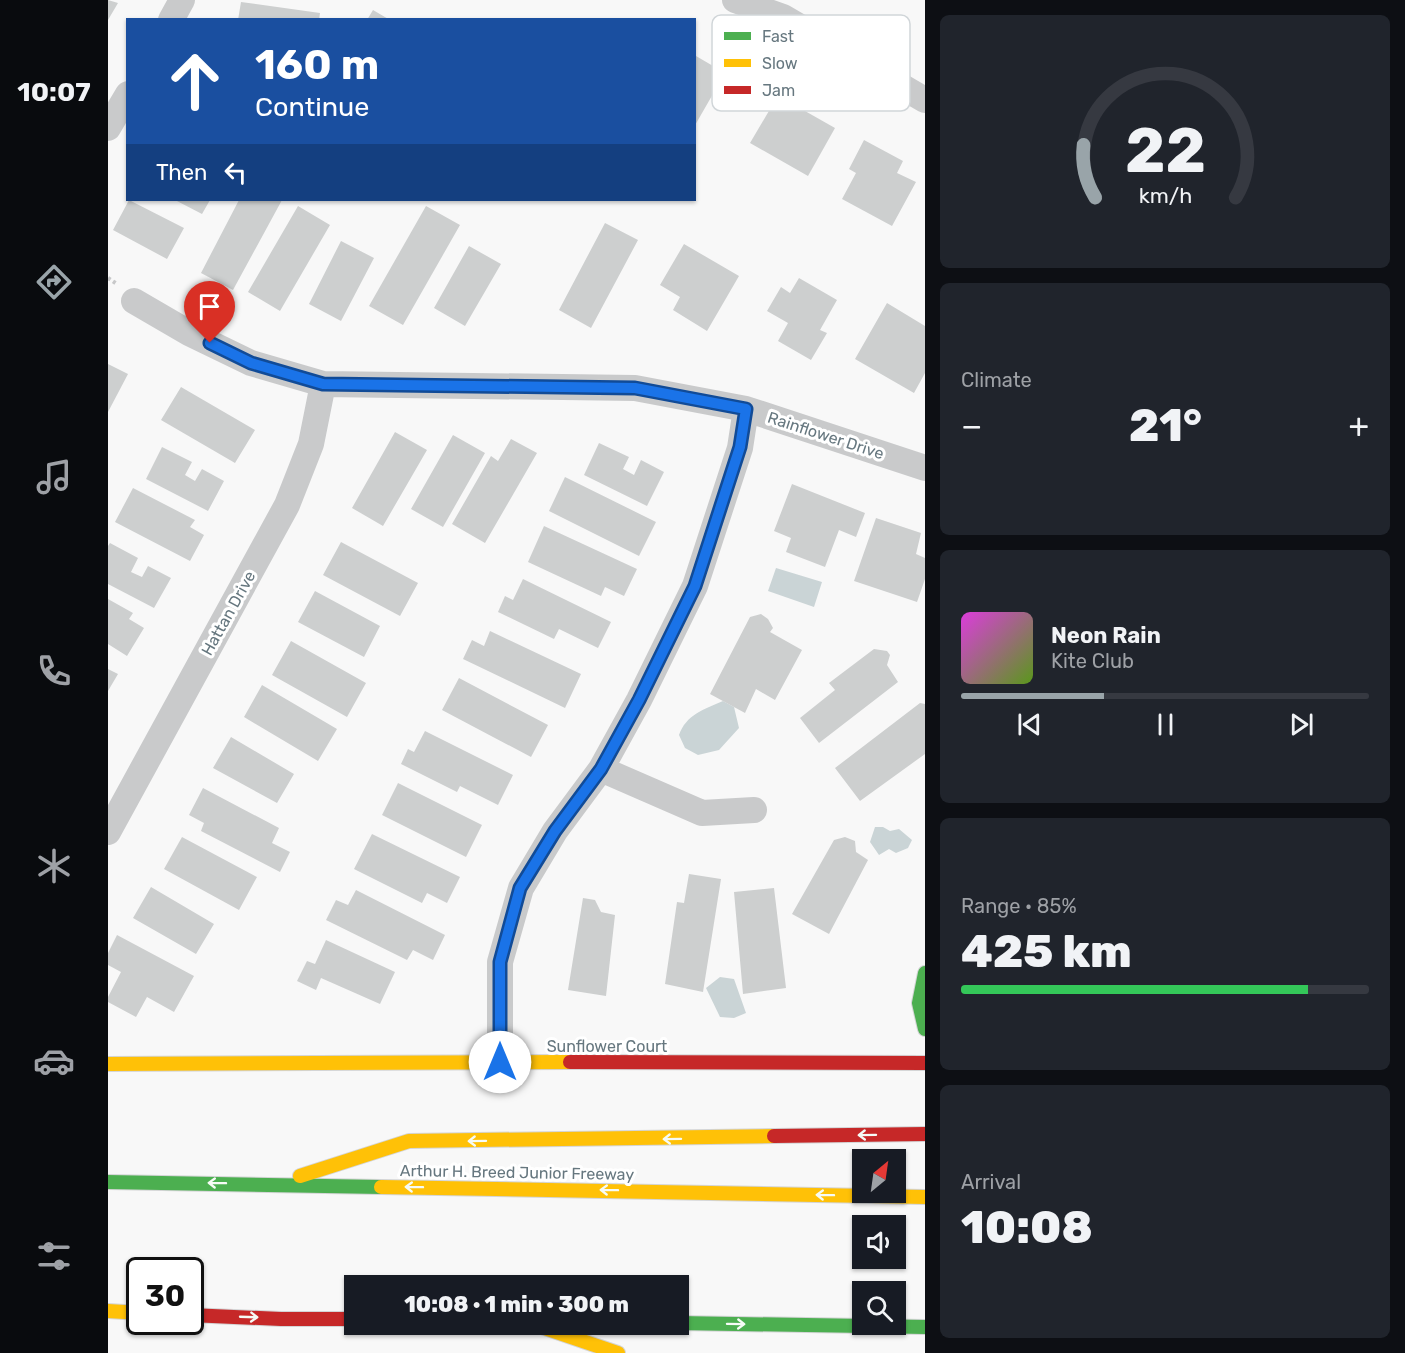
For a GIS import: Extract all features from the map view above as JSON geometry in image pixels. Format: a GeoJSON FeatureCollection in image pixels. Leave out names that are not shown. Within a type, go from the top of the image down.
{"type":"FeatureCollection","features":[{"type":"Feature","properties":{"kind":"main road"},"geometry":{"type":"LineString","coordinates":[[925,973],[919,1003],[925,1029]]}},
{"type":"Feature","properties":{"kind":"main road","name":"Sunflower Court"},"geometry":{"type":"LineString","coordinates":[[108,1064],[925,1063]]}},
{"type":"Feature","properties":{"kind":"main road"},"geometry":{"type":"LineString","coordinates":[[275,1184],[409,1141],[925,1134]]}},
{"type":"Feature","properties":{"kind":"main road","name":"Arthur H. Breed Junior Freeway"},"geometry":{"type":"LineString","coordinates":[[108,1182],[925,1197]]}},
{"type":"Feature","properties":{"kind":"main road"},"geometry":{"type":"LineString","coordinates":[[108,1311],[126,1312]]}},
{"type":"Feature","properties":{"kind":"main road"},"geometry":{"type":"LineString","coordinates":[[204,1316],[344,1319]]}},
{"type":"Feature","properties":{"kind":"main road"},"geometry":{"type":"LineString","coordinates":[[689,1323],[925,1327]]}},
{"type":"Feature","properties":{"kind":"main road"},"geometry":{"type":"LineString","coordinates":[[565,1335],[618,1353]]}},
{"type":"Feature","properties":{"kind":"street"},"geometry":{"type":"LineString","coordinates":[[172,18],[182,0]]}},
{"type":"Feature","properties":{"kind":"street"},"geometry":{"type":"LineString","coordinates":[[735,0],[775,15]]}},
{"type":"Feature","properties":{"kind":"street"},"geometry":{"type":"LineString","coordinates":[[910,91],[925,100]]}},
{"type":"Feature","properties":{"kind":"street"},"geometry":{"type":"LineString","coordinates":[[108,128],[126,97]]}},
{"type":"Feature","properties":{"kind":"street","name":"Rainflower Drive"},"geometry":{"type":"LineString","coordinates":[[134,301],[189,333],[251,363],[323,384],[635,388],[746,409],[925,468]]}},
{"type":"Feature","properties":{"kind":"street","name":"Hattan Drive"},"geometry":{"type":"LineString","coordinates":[[108,832],[287,505],[311,444],[323,384]]}},
{"type":"Feature","properties":{"kind":"street"},"geometry":{"type":"LineString","coordinates":[[500,1062],[500,962],[520,888],[555,831],[601,769],[639,700],[695,586],[740,447],[746,409]]}},
{"type":"Feature","properties":{"kind":"street"},"geometry":{"type":"LineString","coordinates":[[601,769],[702,813],[754,810]]}},
{"type":"Feature","properties":{"kind":"shaded area"},"geometry":{"type":"Polygon","coordinates":[[[776,568],[822,582],[814,607],[768,591],[776,568]]]}},
{"type":"Feature","properties":{"kind":"shaded area"},"geometry":{"type":"Polygon","coordinates":[[[723,701],[734,707],[739,728],[719,750],[698,755],[685,748],[679,735],[686,722],[696,714],[723,701]]]}},
{"type":"Feature","properties":{"kind":"shaded area"},"geometry":{"type":"Polygon","coordinates":[[[875,827],[883,827],[890,831],[899,829],[912,840],[908,848],[896,853],[889,849],[879,855],[870,842],[875,827]]]}},
{"type":"Feature","properties":{"kind":"shaded area"},"geometry":{"type":"Polygon","coordinates":[[[720,977],[734,979],[746,1013],[734,1018],[720,1017],[706,988],[720,977]]]}},
{"type":"Feature","properties":{"kind":"building"},"geometry":{"type":"Polygon","coordinates":[[[108,0],[118,3],[108,20],[108,0]]]}},
{"type":"Feature","properties":{"kind":"building"},"geometry":{"type":"Polygon","coordinates":[[[241,2],[320,13],[319,18],[238,18],[241,2]]]}},
{"type":"Feature","properties":{"kind":"building"},"geometry":{"type":"Polygon","coordinates":[[[373,10],[387,18],[368,18],[373,10]]]}},
{"type":"Feature","properties":{"kind":"building"},"geometry":{"type":"Polygon","coordinates":[[[696,56],[712,65],[712,96],[696,124],[696,56]]]}},
{"type":"Feature","properties":{"kind":"building"},"geometry":{"type":"Polygon","coordinates":[[[769,111],[805,111],[835,128],[808,176],[750,143],[769,111]]]}},
{"type":"Feature","properties":{"kind":"building"},"geometry":{"type":"Polygon","coordinates":[[[864,140],[903,161],[897,173],[916,182],[892,226],[842,199],[856,173],[849,169],[864,140]]]}},
{"type":"Feature","properties":{"kind":"building"},"geometry":{"type":"Polygon","coordinates":[[[128,201],[184,228],[167,259],[113,230],[128,201]]]}},
{"type":"Feature","properties":{"kind":"building"},"geometry":{"type":"Polygon","coordinates":[[[177,201],[209,201],[202,214],[177,201]]]}},
{"type":"Feature","properties":{"kind":"building"},"geometry":{"type":"Polygon","coordinates":[[[238,201],[281,201],[233,290],[201,273],[238,201]]]}},
{"type":"Feature","properties":{"kind":"building"},"geometry":{"type":"Polygon","coordinates":[[[298,206],[330,225],[280,311],[248,292],[298,206]]]}},
{"type":"Feature","properties":{"kind":"building"},"geometry":{"type":"Polygon","coordinates":[[[426,206],[460,225],[403,325],[369,306],[426,206]]]}},
{"type":"Feature","properties":{"kind":"building"},"geometry":{"type":"Polygon","coordinates":[[[605,223],[638,240],[591,328],[559,310],[605,223]]]}},
{"type":"Feature","properties":{"kind":"building"},"geometry":{"type":"Polygon","coordinates":[[[341,241],[374,258],[341,321],[309,304],[341,241]]]}},
{"type":"Feature","properties":{"kind":"building"},"geometry":{"type":"Polygon","coordinates":[[[684,244],[739,276],[707,331],[673,310],[680,297],[660,285],[684,244]]]}},
{"type":"Feature","properties":{"kind":"building"},"geometry":{"type":"Polygon","coordinates":[[[469,246],[501,264],[465,326],[434,308],[469,246]]]}},
{"type":"Feature","properties":{"kind":"building"},"geometry":{"type":"Polygon","coordinates":[[[799,278],[837,300],[820,330],[827,333],[811,360],[778,341],[788,323],[767,311],[781,287],[790,293],[799,278]]]}},
{"type":"Feature","properties":{"kind":"building"},"geometry":{"type":"Polygon","coordinates":[[[887,303],[925,326],[925,373],[914,393],[855,359],[887,303]]]}},
{"type":"Feature","properties":{"kind":"building"},"geometry":{"type":"Polygon","coordinates":[[[108,364],[128,374],[108,412],[108,364]]]}},
{"type":"Feature","properties":{"kind":"building"},"geometry":{"type":"Polygon","coordinates":[[[181,387],[255,430],[235,463],[161,420],[181,387]]]}},
{"type":"Feature","properties":{"kind":"building"},"geometry":{"type":"Polygon","coordinates":[[[395,432],[427,450],[383,526],[352,508],[395,432]]]}},
{"type":"Feature","properties":{"kind":"building"},"geometry":{"type":"Polygon","coordinates":[[[453,435],[485,453],[443,527],[411,509],[453,435]]]}},
{"type":"Feature","properties":{"kind":"building"},"geometry":{"type":"Polygon","coordinates":[[[511,439],[537,453],[485,543],[452,524],[491,456],[498,461],[511,439]]]}},
{"type":"Feature","properties":{"kind":"building"},"geometry":{"type":"Polygon","coordinates":[[[599,443],[629,457],[623,469],[634,475],[641,460],[664,472],[647,506],[584,475],[599,443]]]}},
{"type":"Feature","properties":{"kind":"building"},"geometry":{"type":"Polygon","coordinates":[[[162,447],[192,462],[185,475],[195,481],[202,469],[224,481],[208,511],[146,479],[162,447]]]}},
{"type":"Feature","properties":{"kind":"building"},"geometry":{"type":"Polygon","coordinates":[[[565,477],[656,522],[639,556],[549,511],[565,477]]]}},
{"type":"Feature","properties":{"kind":"building"},"geometry":{"type":"Polygon","coordinates":[[[792,484],[865,513],[856,537],[839,530],[825,567],[786,552],[791,538],[774,531],[792,484]]]}},
{"type":"Feature","properties":{"kind":"building"},"geometry":{"type":"Polygon","coordinates":[[[133,488],[195,520],[190,527],[204,535],[190,561],[115,522],[133,488]]]}},
{"type":"Feature","properties":{"kind":"building"},"geometry":{"type":"Polygon","coordinates":[[[876,518],[921,533],[916,554],[925,558],[925,579],[917,602],[854,581],[876,518]]]}},
{"type":"Feature","properties":{"kind":"building"},"geometry":{"type":"Polygon","coordinates":[[[544,526],[637,569],[624,596],[605,587],[601,596],[528,562],[544,526]]]}},
{"type":"Feature","properties":{"kind":"building"},"geometry":{"type":"Polygon","coordinates":[[[341,542],[418,583],[400,616],[323,575],[341,542]]]}},
{"type":"Feature","properties":{"kind":"building"},"geometry":{"type":"Polygon","coordinates":[[[110,543],[138,558],[131,572],[142,577],[148,566],[171,578],[154,608],[108,584],[108,546],[110,543]]]}},
{"type":"Feature","properties":{"kind":"building"},"geometry":{"type":"Polygon","coordinates":[[[523,579],[611,622],[598,648],[559,629],[554,639],[498,612],[505,596],[513,600],[523,579]]]}},
{"type":"Feature","properties":{"kind":"building"},"geometry":{"type":"Polygon","coordinates":[[[315,591],[380,626],[364,657],[298,622],[315,591]]]}},
{"type":"Feature","properties":{"kind":"building"},"geometry":{"type":"Polygon","coordinates":[[[108,599],[133,613],[129,619],[144,628],[127,656],[108,644],[108,599]]]}},
{"type":"Feature","properties":{"kind":"building"},"geometry":{"type":"Polygon","coordinates":[[[761,614],[768,619],[773,628],[770,632],[802,650],[775,700],[756,689],[745,713],[710,694],[750,617],[761,614]]]}},
{"type":"Feature","properties":{"kind":"building"},"geometry":{"type":"Polygon","coordinates":[[[490,631],[581,674],[565,708],[463,659],[472,640],[484,646],[490,631]]]}},
{"type":"Feature","properties":{"kind":"building"},"geometry":{"type":"Polygon","coordinates":[[[291,641],[366,683],[347,717],[272,675],[291,641]]]}},
{"type":"Feature","properties":{"kind":"building"},"geometry":{"type":"Polygon","coordinates":[[[874,649],[887,651],[890,655],[887,665],[898,682],[819,743],[800,718],[835,690],[829,683],[874,649]]]}},
{"type":"Feature","properties":{"kind":"building"},"geometry":{"type":"Polygon","coordinates":[[[108,669],[118,674],[108,691],[108,669]]]}},
{"type":"Feature","properties":{"kind":"building"},"geometry":{"type":"Polygon","coordinates":[[[459,678],[548,725],[531,757],[442,710],[459,678]]]}},
{"type":"Feature","properties":{"kind":"building"},"geometry":{"type":"Polygon","coordinates":[[[262,685],[337,729],[318,761],[244,717],[262,685]]]}},
{"type":"Feature","properties":{"kind":"building"},"geometry":{"type":"Polygon","coordinates":[[[920,703],[925,704],[925,754],[860,801],[835,768],[920,703]]]}},
{"type":"Feature","properties":{"kind":"building"},"geometry":{"type":"Polygon","coordinates":[[[425,731],[513,775],[498,805],[460,786],[457,792],[401,764],[408,749],[414,752],[425,731]]]}},
{"type":"Feature","properties":{"kind":"building"},"geometry":{"type":"Polygon","coordinates":[[[231,737],[294,774],[277,803],[213,768],[231,737]]]}},
{"type":"Feature","properties":{"kind":"building"},"geometry":{"type":"Polygon","coordinates":[[[398,783],[482,825],[466,857],[382,815],[398,783]]]}},
{"type":"Feature","properties":{"kind":"building"},"geometry":{"type":"Polygon","coordinates":[[[203,788],[279,828],[272,843],[290,852],[280,872],[201,831],[204,823],[189,815],[203,788]]]}},
{"type":"Feature","properties":{"kind":"building"},"geometry":{"type":"Polygon","coordinates":[[[372,834],[460,877],[447,903],[427,893],[422,903],[354,869],[372,834]]]}},
{"type":"Feature","properties":{"kind":"building"},"geometry":{"type":"Polygon","coordinates":[[[182,837],[257,877],[239,910],[164,869],[182,837]]]}},
{"type":"Feature","properties":{"kind":"building"},"geometry":{"type":"Polygon","coordinates":[[[845,837],[855,841],[856,852],[868,860],[829,934],[792,914],[834,840],[845,837]]]}},
{"type":"Feature","properties":{"kind":"building"},"geometry":{"type":"Polygon","coordinates":[[[689,874],[721,879],[703,992],[665,984],[677,902],[684,903],[689,874]]]}},
{"type":"Feature","properties":{"kind":"building"},"geometry":{"type":"Polygon","coordinates":[[[151,887],[214,924],[196,954],[133,918],[151,887]]]}},
{"type":"Feature","properties":{"kind":"building"},"geometry":{"type":"Polygon","coordinates":[[[774,888],[786,988],[743,994],[734,892],[774,888]]]}},
{"type":"Feature","properties":{"kind":"building"},"geometry":{"type":"Polygon","coordinates":[[[356,890],[445,935],[433,960],[413,950],[407,960],[326,920],[336,900],[348,905],[356,890]]]}},
{"type":"Feature","properties":{"kind":"building"},"geometry":{"type":"Polygon","coordinates":[[[583,898],[595,900],[601,912],[615,915],[606,996],[568,990],[583,898]]]}},
{"type":"Feature","properties":{"kind":"building"},"geometry":{"type":"Polygon","coordinates":[[[117,935],[194,976],[174,1012],[147,997],[136,1017],[108,1002],[108,997],[121,972],[108,965],[108,953],[117,935]]]}},
{"type":"Feature","properties":{"kind":"building"},"geometry":{"type":"Polygon","coordinates":[[[326,940],[395,972],[380,1004],[321,978],[316,990],[297,981],[307,961],[315,964],[326,940]]]}},
{"type":"Feature","properties":{"kind":"traffic: fast"},"geometry":{"type":"LineString","coordinates":[[925,973],[919,1003],[925,1029]]}},
{"type":"Feature","properties":{"kind":"traffic: fast"},"geometry":{"type":"LineString","coordinates":[[108,1182],[381,1187]]}},
{"type":"Feature","properties":{"kind":"traffic: fast"},"geometry":{"type":"LineString","coordinates":[[689,1323],[925,1327]]}},
{"type":"Feature","properties":{"kind":"traffic: slow"},"geometry":{"type":"LineString","coordinates":[[108,1064],[570,1062]]}},
{"type":"Feature","properties":{"kind":"traffic: slow"},"geometry":{"type":"LineString","coordinates":[[300,1176],[409,1141],[774,1136]]}},
{"type":"Feature","properties":{"kind":"traffic: slow"},"geometry":{"type":"LineString","coordinates":[[381,1187],[925,1197]]}},
{"type":"Feature","properties":{"kind":"traffic: slow"},"geometry":{"type":"LineString","coordinates":[[108,1311],[126,1312]]}},
{"type":"Feature","properties":{"kind":"traffic: slow"},"geometry":{"type":"LineString","coordinates":[[565,1335],[618,1353]]}},
{"type":"Feature","properties":{"kind":"traffic: jam"},"geometry":{"type":"LineString","coordinates":[[570,1062],[925,1063]]}},
{"type":"Feature","properties":{"kind":"traffic: jam"},"geometry":{"type":"LineString","coordinates":[[774,1136],[925,1134]]}},
{"type":"Feature","properties":{"kind":"traffic: jam"},"geometry":{"type":"LineString","coordinates":[[204,1316],[344,1319]]}},
{"type":"Feature","properties":{"kind":"route"},"geometry":{"type":"LineString","coordinates":[[210,343],[251,363],[323,384],[635,388],[746,409],[740,447],[695,586],[639,700],[601,769],[555,831],[520,888],[500,962],[500,1062]]}}]}
